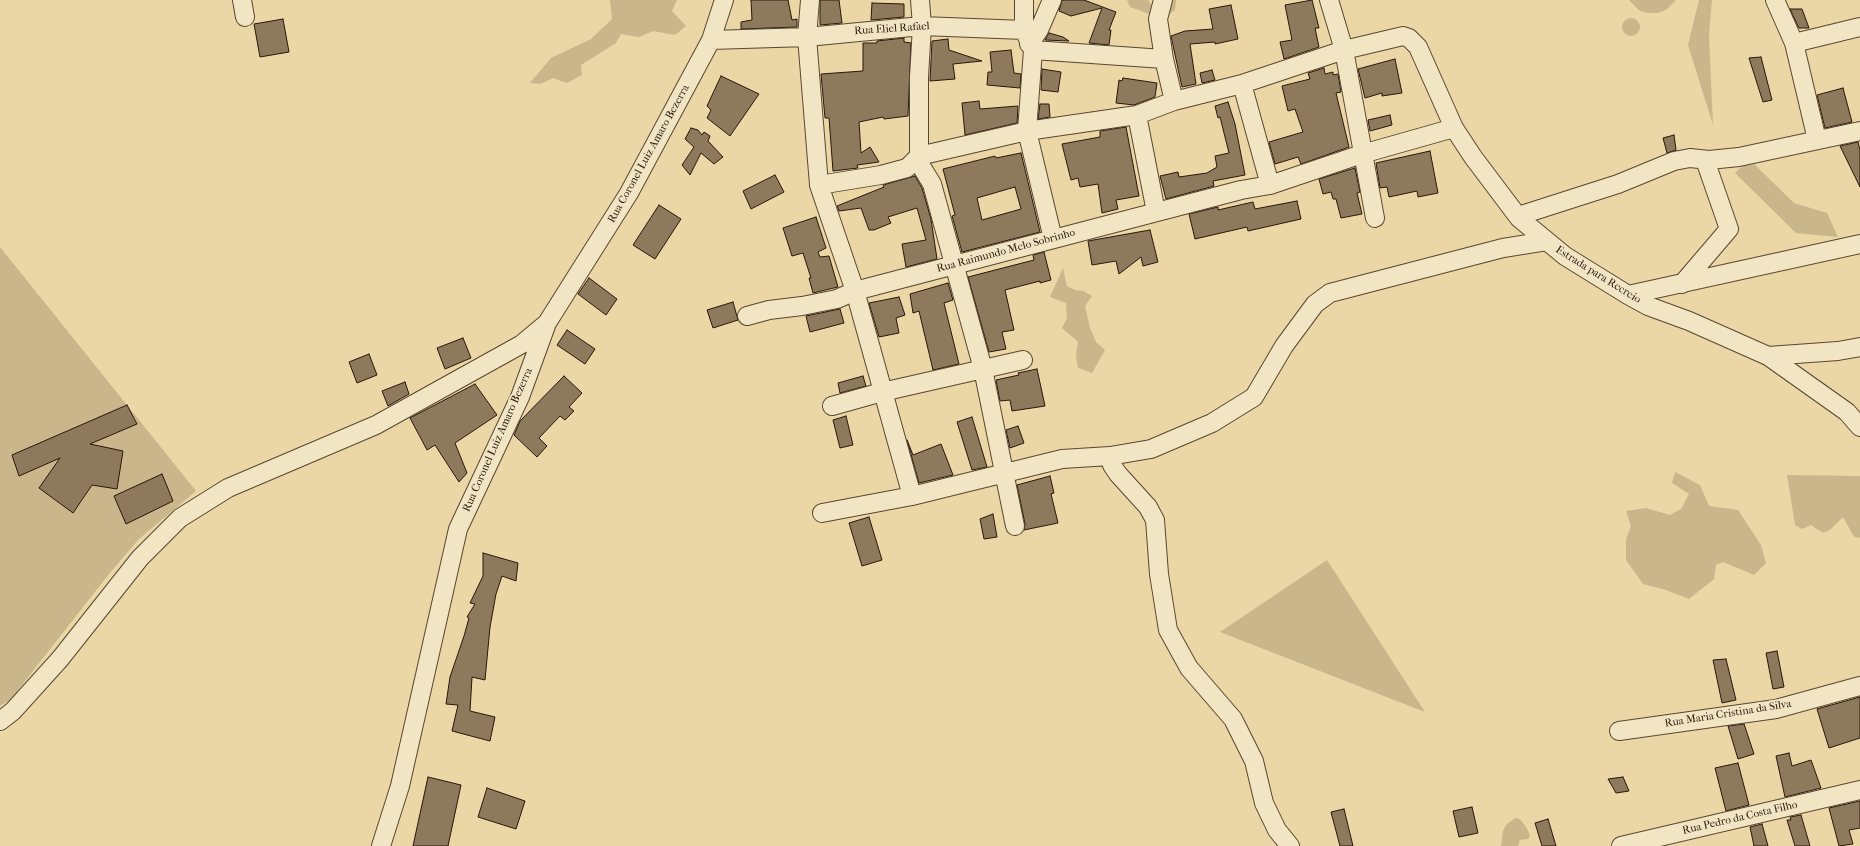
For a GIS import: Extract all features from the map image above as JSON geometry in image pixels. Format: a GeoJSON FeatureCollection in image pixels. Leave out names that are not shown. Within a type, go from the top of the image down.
{"type":"FeatureCollection","features":[{"type":"Feature","properties":{"kind":"street","name":"Rua Coronel Luiz Amaro Bezerra"},"geometry":{"type":"LineString","coordinates":[[381,846],[400,786],[458,529],[520,397],[547,323],[629,193],[711,40],[724,0]]}},
{"type":"Feature","properties":{"kind":"street"},"geometry":{"type":"LineString","coordinates":[[810,0],[807,37],[819,185],[855,291],[912,496]]}},
{"type":"Feature","properties":{"kind":"street"},"geometry":{"type":"LineString","coordinates":[[920,0],[922,26],[919,78],[919,156],[921,166],[932,184],[983,369],[1015,526]]}},
{"type":"Feature","properties":{"kind":"street"},"geometry":{"type":"LineString","coordinates":[[1024,0],[1029,41],[1027,131],[1052,239]]}},
{"type":"Feature","properties":{"kind":"street"},"geometry":{"type":"LineString","coordinates":[[1029,41],[1039,30],[1052,0]]}},
{"type":"Feature","properties":{"kind":"street"},"geometry":{"type":"LineString","coordinates":[[1163,0],[1158,19],[1164,59],[1174,101]]}},
{"type":"Feature","properties":{"kind":"street"},"geometry":{"type":"LineString","coordinates":[[1329,0],[1344,50],[1375,218]]}},
{"type":"Feature","properties":{"kind":"street"},"geometry":{"type":"LineString","coordinates":[[1775,0],[1794,43],[1817,140]]}},
{"type":"Feature","properties":{"kind":"street","name":"Rua Eliel Rafael"},"geometry":{"type":"LineString","coordinates":[[711,40],[807,37],[922,26],[1164,59]]}},
{"type":"Feature","properties":{"kind":"street"},"geometry":{"type":"LineString","coordinates":[[1794,43],[1860,27]]}},
{"type":"Feature","properties":{"kind":"street","name":"Estrada para Recreio"},"geometry":{"type":"LineString","coordinates":[[919,156],[1027,131],[1137,115],[1174,101],[1242,84],[1344,50],[1402,36],[1408,38],[1418,47],[1426,61],[1454,128],[1473,157],[1518,216],[1565,256],[1628,295],[1660,311],[1689,320],[1768,356],[1838,351],[1860,347]]}},
{"type":"Feature","properties":{"kind":"street"},"geometry":{"type":"LineString","coordinates":[[1242,84],[1270,184]]}},
{"type":"Feature","properties":{"kind":"street"},"geometry":{"type":"LineString","coordinates":[[1137,115],[1156,212]]}},
{"type":"Feature","properties":{"kind":"street","name":"Rua Raimundo Melo Sobrinho"},"geometry":{"type":"LineString","coordinates":[[747,316],[769,310],[802,306],[836,299],[855,291],[1156,212],[1270,184],[1362,154],[1454,128]]}},
{"type":"Feature","properties":{"kind":"street"},"geometry":{"type":"LineString","coordinates":[[1518,216],[1618,184],[1674,161],[1690,158],[1705,160],[1739,157],[1860,131]]}},
{"type":"Feature","properties":{"kind":"street"},"geometry":{"type":"LineString","coordinates":[[819,185],[881,175],[907,168],[919,156]]}},
{"type":"Feature","properties":{"kind":"street"},"geometry":{"type":"LineString","coordinates":[[1682,284],[1729,229],[1705,160]]}},
{"type":"Feature","properties":{"kind":"street"},"geometry":{"type":"LineString","coordinates":[[822,513],[912,496],[1062,459],[1110,456],[1151,449],[1212,423],[1254,397],[1288,340],[1315,304],[1330,293],[1503,248],[1547,241]]}},
{"type":"Feature","properties":{"kind":"street"},"geometry":{"type":"LineString","coordinates":[[1628,295],[1860,244]]}},
{"type":"Feature","properties":{"kind":"street"},"geometry":{"type":"LineString","coordinates":[[0,721],[13,711],[60,659],[140,558],[180,518],[228,488],[376,426],[522,344],[547,323]]}},
{"type":"Feature","properties":{"kind":"street"},"geometry":{"type":"LineString","coordinates":[[1768,356],[1848,412],[1860,427]]}},
{"type":"Feature","properties":{"kind":"street"},"geometry":{"type":"LineString","coordinates":[[832,406],[882,392],[1023,360]]}},
{"type":"Feature","properties":{"kind":"street"},"geometry":{"type":"LineString","coordinates":[[1110,456],[1112,465],[1118,474],[1148,507],[1155,520],[1159,574],[1168,630],[1189,668],[1233,719],[1254,760],[1264,803],[1277,830],[1290,846]]}},
{"type":"Feature","properties":{"kind":"street","name":"Rua Maria Cristina da Silva"},"geometry":{"type":"LineString","coordinates":[[1619,731],[1776,709],[1860,686]]}},
{"type":"Feature","properties":{"kind":"street","name":"Rua Pedro da Costa Filho"},"geometry":{"type":"LineString","coordinates":[[1621,846],[1860,790]]}},
{"type":"Feature","properties":{"kind":"shaded area"},"geometry":{"type":"Polygon","coordinates":[[[610,0],[677,0],[672,11],[686,26],[675,35],[653,31],[639,37],[621,34],[616,43],[581,65],[582,75],[567,83],[553,78],[540,84],[530,83],[551,58],[591,39],[612,19],[610,0]]]}},
{"type":"Feature","properties":{"kind":"shaded area"},"geometry":{"type":"Polygon","coordinates":[[[1127,0],[1148,0],[1154,8],[1158,0],[1176,0],[1175,10],[1163,19],[1130,7],[1127,0]]]}},
{"type":"Feature","properties":{"kind":"shaded area"},"geometry":{"type":"Polygon","coordinates":[[[1629,0],[1676,0],[1666,10],[1658,13],[1649,13],[1640,11],[1629,0]]]}},
{"type":"Feature","properties":{"kind":"shaded area"},"geometry":{"type":"Polygon","coordinates":[[[1699,0],[1712,0],[1709,34],[1713,125],[1688,45],[1699,0]]]}},
{"type":"Feature","properties":{"kind":"shaded area"},"geometry":{"type":"Polygon","coordinates":[[[1631,18],[1637,21],[1640,27],[1637,33],[1631,36],[1625,33],[1622,27],[1625,21],[1631,18]]]}},
{"type":"Feature","properties":{"kind":"shaded area"},"geometry":{"type":"Polygon","coordinates":[[[1749,159],[1794,203],[1827,213],[1838,237],[1796,233],[1735,173],[1749,159]]]}},
{"type":"Feature","properties":{"kind":"shaded area"},"geometry":{"type":"Polygon","coordinates":[[[0,247],[196,491],[139,539],[109,574],[11,699],[0,706],[0,247]]]}},
{"type":"Feature","properties":{"kind":"shaded area"},"geometry":{"type":"Polygon","coordinates":[[[1063,268],[1067,286],[1075,290],[1083,291],[1092,296],[1085,306],[1090,328],[1096,342],[1105,350],[1092,373],[1078,368],[1076,355],[1078,342],[1062,328],[1067,318],[1066,303],[1050,297],[1063,268]]]}},
{"type":"Feature","properties":{"kind":"shaded area"},"geometry":{"type":"Polygon","coordinates":[[[1675,472],[1700,485],[1709,506],[1738,510],[1761,545],[1766,563],[1754,575],[1723,562],[1716,565],[1714,579],[1689,599],[1666,590],[1643,584],[1626,560],[1626,539],[1631,526],[1626,511],[1646,508],[1670,515],[1681,509],[1689,494],[1672,483],[1675,472]]]}},
{"type":"Feature","properties":{"kind":"shaded area"},"geometry":{"type":"Polygon","coordinates":[[[1787,475],[1860,476],[1860,538],[1854,537],[1843,517],[1830,530],[1823,533],[1811,525],[1802,529],[1795,525],[1787,475]]]}},
{"type":"Feature","properties":{"kind":"shaded area"},"geometry":{"type":"Polygon","coordinates":[[[1327,560],[1425,712],[1220,632],[1327,560]]]}},
{"type":"Feature","properties":{"kind":"shaded area"},"geometry":{"type":"Polygon","coordinates":[[[1515,818],[1520,819],[1526,827],[1530,835],[1528,839],[1520,840],[1518,846],[1501,846],[1503,831],[1506,825],[1515,818]]]}},
{"type":"Feature","properties":{"kind":"building"},"geometry":{"type":"Polygon","coordinates":[[[751,0],[788,0],[792,20],[797,19],[797,27],[741,29],[741,22],[752,20],[751,0]]]}},
{"type":"Feature","properties":{"kind":"building"},"geometry":{"type":"Polygon","coordinates":[[[820,0],[839,0],[842,23],[820,25],[820,0]]]}},
{"type":"Feature","properties":{"kind":"building"},"geometry":{"type":"Polygon","coordinates":[[[1062,0],[1084,0],[1116,12],[1109,30],[1111,30],[1109,45],[1089,43],[1102,8],[1071,16],[1059,11],[1062,0]]]}},
{"type":"Feature","properties":{"kind":"building"},"geometry":{"type":"Polygon","coordinates":[[[1312,0],[1319,28],[1315,28],[1319,47],[1284,59],[1280,42],[1292,40],[1285,5],[1312,0]]]}},
{"type":"Feature","properties":{"kind":"building"},"geometry":{"type":"Polygon","coordinates":[[[872,3],[904,4],[904,17],[871,20],[872,3]]]}},
{"type":"Feature","properties":{"kind":"building"},"geometry":{"type":"Polygon","coordinates":[[[1231,5],[1238,39],[1215,44],[1215,42],[1190,44],[1196,84],[1182,87],[1171,36],[1185,31],[1213,29],[1209,9],[1231,5]]]}},
{"type":"Feature","properties":{"kind":"building"},"geometry":{"type":"Polygon","coordinates":[[[1790,9],[1802,9],[1809,28],[1799,28],[1790,9]]]}},
{"type":"Feature","properties":{"kind":"building"},"geometry":{"type":"Polygon","coordinates":[[[283,19],[289,52],[260,57],[254,24],[283,19]]]}},
{"type":"Feature","properties":{"kind":"building"},"geometry":{"type":"Polygon","coordinates":[[[1049,33],[1063,37],[1069,41],[1045,40],[1049,33]]]}},
{"type":"Feature","properties":{"kind":"building"},"geometry":{"type":"Polygon","coordinates":[[[904,38],[904,42],[911,43],[908,116],[884,119],[883,117],[859,122],[861,153],[870,147],[879,162],[857,165],[858,168],[833,171],[829,118],[825,118],[821,74],[863,71],[863,43],[877,43],[877,41],[904,38]]]}},
{"type":"Feature","properties":{"kind":"building"},"geometry":{"type":"Polygon","coordinates":[[[948,39],[949,50],[982,61],[953,64],[955,79],[930,81],[932,41],[948,39]]]}},
{"type":"Feature","properties":{"kind":"building"},"geometry":{"type":"Polygon","coordinates":[[[1011,50],[1014,73],[1021,74],[1020,88],[987,85],[988,72],[992,72],[990,52],[1011,50]]]}},
{"type":"Feature","properties":{"kind":"building"},"geometry":{"type":"Polygon","coordinates":[[[1761,57],[1772,100],[1763,102],[1749,58],[1761,57]]]}},
{"type":"Feature","properties":{"kind":"building"},"geometry":{"type":"Polygon","coordinates":[[[1395,59],[1402,93],[1382,96],[1382,93],[1365,98],[1358,69],[1395,59]]]}},
{"type":"Feature","properties":{"kind":"building"},"geometry":{"type":"Polygon","coordinates":[[[1324,68],[1325,74],[1333,72],[1333,75],[1338,74],[1341,92],[1336,93],[1349,147],[1301,164],[1298,157],[1275,164],[1269,142],[1303,132],[1295,109],[1288,111],[1282,86],[1310,79],[1308,73],[1324,68]]]}},
{"type":"Feature","properties":{"kind":"building"},"geometry":{"type":"Polygon","coordinates":[[[1042,69],[1061,72],[1058,92],[1041,90],[1042,69]]]}},
{"type":"Feature","properties":{"kind":"building"},"geometry":{"type":"Polygon","coordinates":[[[1212,70],[1215,80],[1202,83],[1200,73],[1212,70]]]}},
{"type":"Feature","properties":{"kind":"building"},"geometry":{"type":"Polygon","coordinates":[[[721,76],[759,94],[730,136],[707,118],[711,110],[707,106],[721,76]]]}},
{"type":"Feature","properties":{"kind":"building"},"geometry":{"type":"Polygon","coordinates":[[[1123,78],[1157,83],[1155,97],[1134,105],[1116,103],[1119,80],[1122,81],[1123,78]]]}},
{"type":"Feature","properties":{"kind":"building"},"geometry":{"type":"Polygon","coordinates":[[[1843,88],[1852,122],[1825,128],[1817,95],[1843,88]]]}},
{"type":"Feature","properties":{"kind":"building"},"geometry":{"type":"Polygon","coordinates":[[[979,101],[980,109],[1018,106],[1017,123],[965,135],[962,103],[979,101]]]}},
{"type":"Feature","properties":{"kind":"building"},"geometry":{"type":"Polygon","coordinates":[[[1228,102],[1235,124],[1245,175],[1213,181],[1214,186],[1166,199],[1160,176],[1178,172],[1179,177],[1207,173],[1217,167],[1215,156],[1229,153],[1220,117],[1218,118],[1215,106],[1228,102]]]}},
{"type":"Feature","properties":{"kind":"building"},"geometry":{"type":"Polygon","coordinates":[[[1040,104],[1049,104],[1050,117],[1038,119],[1040,104]]]}},
{"type":"Feature","properties":{"kind":"building"},"geometry":{"type":"Polygon","coordinates":[[[1390,115],[1392,125],[1370,131],[1368,120],[1390,115]]]}},
{"type":"Feature","properties":{"kind":"building"},"geometry":{"type":"Polygon","coordinates":[[[1126,127],[1139,196],[1116,200],[1118,209],[1102,213],[1098,184],[1080,187],[1078,178],[1071,180],[1062,144],[1100,137],[1100,131],[1126,127]]]}},
{"type":"Feature","properties":{"kind":"building"},"geometry":{"type":"Polygon","coordinates":[[[691,128],[698,130],[702,135],[704,132],[710,136],[708,141],[723,157],[714,164],[701,153],[690,175],[682,165],[694,147],[685,139],[691,128]]]}},
{"type":"Feature","properties":{"kind":"building"},"geometry":{"type":"Polygon","coordinates":[[[1674,135],[1676,150],[1667,153],[1663,138],[1674,135]]]}},
{"type":"Feature","properties":{"kind":"building"},"geometry":{"type":"Polygon","coordinates":[[[1858,142],[1860,150],[1860,187],[1840,146],[1858,142]]]}},
{"type":"Feature","properties":{"kind":"building"},"geometry":{"type":"Polygon","coordinates":[[[1430,151],[1438,193],[1418,197],[1417,191],[1389,197],[1387,187],[1380,188],[1376,163],[1430,151]]]}},
{"type":"Feature","properties":{"kind":"building"},"geometry":{"type":"Polygon","coordinates":[[[1021,153],[1040,232],[962,252],[952,216],[955,215],[943,169],[995,156],[996,158],[1021,153]],[[1015,187],[977,198],[982,220],[1021,209],[1015,187]]]}},
{"type":"Feature","properties":{"kind":"building"},"geometry":{"type":"Polygon","coordinates":[[[1355,168],[1360,192],[1357,193],[1362,214],[1341,218],[1336,199],[1333,199],[1331,192],[1323,194],[1319,179],[1355,168]]]}},
{"type":"Feature","properties":{"kind":"building"},"geometry":{"type":"Polygon","coordinates":[[[775,175],[784,192],[751,209],[743,191],[775,175]]]}},
{"type":"Feature","properties":{"kind":"building"},"geometry":{"type":"Polygon","coordinates":[[[915,176],[922,188],[931,219],[937,259],[906,267],[902,244],[926,240],[917,208],[888,217],[891,223],[874,230],[869,230],[861,208],[839,211],[837,206],[884,187],[883,185],[915,176]]]}},
{"type":"Feature","properties":{"kind":"building"},"geometry":{"type":"Polygon","coordinates":[[[1297,201],[1301,219],[1248,231],[1247,227],[1195,239],[1189,214],[1218,207],[1218,210],[1253,202],[1255,209],[1297,201]]]}},
{"type":"Feature","properties":{"kind":"building"},"geometry":{"type":"Polygon","coordinates":[[[659,205],[681,219],[655,259],[633,245],[659,205]]]}},
{"type":"Feature","properties":{"kind":"building"},"geometry":{"type":"Polygon","coordinates":[[[816,217],[826,248],[818,252],[820,257],[829,256],[838,287],[813,293],[809,278],[811,278],[803,253],[792,256],[783,228],[816,217]]]}},
{"type":"Feature","properties":{"kind":"building"},"geometry":{"type":"Polygon","coordinates":[[[1150,230],[1158,262],[1143,266],[1141,257],[1119,274],[1116,261],[1092,265],[1088,241],[1150,230]]]}},
{"type":"Feature","properties":{"kind":"building"},"geometry":{"type":"Polygon","coordinates":[[[1044,252],[1051,280],[1040,283],[1040,281],[1005,290],[1014,330],[1002,332],[1006,349],[989,352],[968,277],[1034,260],[1033,255],[1044,252]]]}},
{"type":"Feature","properties":{"kind":"building"},"geometry":{"type":"Polygon","coordinates":[[[589,278],[617,299],[606,315],[578,294],[589,278]]]}},
{"type":"Feature","properties":{"kind":"building"},"geometry":{"type":"Polygon","coordinates":[[[948,283],[953,300],[944,303],[959,364],[933,370],[919,311],[913,313],[910,294],[948,283]]]}},
{"type":"Feature","properties":{"kind":"building"},"geometry":{"type":"Polygon","coordinates":[[[899,297],[905,315],[896,318],[899,333],[879,337],[869,303],[899,297]]]}},
{"type":"Feature","properties":{"kind":"building"},"geometry":{"type":"Polygon","coordinates":[[[733,302],[738,320],[713,328],[707,310],[733,302]]]}},
{"type":"Feature","properties":{"kind":"building"},"geometry":{"type":"Polygon","coordinates":[[[840,309],[844,323],[810,332],[806,316],[840,309]]]}},
{"type":"Feature","properties":{"kind":"building"},"geometry":{"type":"Polygon","coordinates":[[[567,330],[595,349],[585,364],[557,345],[567,330]]]}},
{"type":"Feature","properties":{"kind":"building"},"geometry":{"type":"Polygon","coordinates":[[[463,338],[471,358],[445,369],[437,348],[463,338]]]}},
{"type":"Feature","properties":{"kind":"building"},"geometry":{"type":"Polygon","coordinates":[[[369,354],[377,375],[357,383],[349,362],[369,354]]]}},
{"type":"Feature","properties":{"kind":"building"},"geometry":{"type":"Polygon","coordinates":[[[1037,369],[1045,406],[1012,411],[1010,400],[1000,401],[996,380],[1037,369]]]}},
{"type":"Feature","properties":{"kind":"building"},"geometry":{"type":"Polygon","coordinates":[[[564,376],[582,393],[569,407],[574,411],[565,420],[560,416],[539,438],[547,446],[537,457],[514,435],[520,421],[564,376]]]}},
{"type":"Feature","properties":{"kind":"building"},"geometry":{"type":"Polygon","coordinates":[[[863,376],[866,386],[840,393],[838,383],[863,376]]]}},
{"type":"Feature","properties":{"kind":"building"},"geometry":{"type":"Polygon","coordinates":[[[405,382],[409,394],[388,406],[382,391],[405,382]]]}},
{"type":"Feature","properties":{"kind":"building"},"geometry":{"type":"Polygon","coordinates":[[[475,384],[497,415],[455,443],[467,473],[459,482],[435,445],[427,450],[410,418],[475,384]]]}},
{"type":"Feature","properties":{"kind":"building"},"geometry":{"type":"Polygon","coordinates":[[[127,405],[137,424],[90,444],[123,451],[117,489],[92,485],[73,513],[39,488],[60,458],[19,476],[12,455],[127,405]]]}},
{"type":"Feature","properties":{"kind":"building"},"geometry":{"type":"Polygon","coordinates":[[[846,416],[853,445],[840,448],[833,420],[846,416]]]}},
{"type":"Feature","properties":{"kind":"building"},"geometry":{"type":"Polygon","coordinates":[[[972,417],[987,467],[972,470],[957,422],[972,417]]]}},
{"type":"Feature","properties":{"kind":"building"},"geometry":{"type":"Polygon","coordinates":[[[1018,426],[1024,443],[1010,448],[1006,430],[1018,426]]]}},
{"type":"Feature","properties":{"kind":"building"},"geometry":{"type":"Polygon","coordinates":[[[907,440],[913,455],[941,444],[953,475],[919,483],[907,440]]]}},
{"type":"Feature","properties":{"kind":"building"},"geometry":{"type":"Polygon","coordinates":[[[162,474],[173,501],[126,524],[114,496],[162,474]]]}},
{"type":"Feature","properties":{"kind":"building"},"geometry":{"type":"Polygon","coordinates":[[[1050,476],[1054,493],[1051,494],[1058,523],[1024,530],[1025,524],[1017,485],[1050,476]]]}},
{"type":"Feature","properties":{"kind":"building"},"geometry":{"type":"Polygon","coordinates":[[[993,514],[997,537],[984,539],[980,519],[993,514]]]}},
{"type":"Feature","properties":{"kind":"building"},"geometry":{"type":"Polygon","coordinates":[[[869,517],[882,560],[862,566],[849,523],[869,517]]]}},
{"type":"Feature","properties":{"kind":"building"},"geometry":{"type":"Polygon","coordinates":[[[483,553],[518,563],[516,581],[502,576],[496,594],[490,627],[485,680],[472,677],[470,711],[495,717],[490,741],[452,731],[458,705],[446,704],[450,677],[464,636],[469,618],[467,617],[475,604],[470,603],[483,576],[483,553]]]}},
{"type":"Feature","properties":{"kind":"building"},"geometry":{"type":"Polygon","coordinates":[[[1777,651],[1784,687],[1773,689],[1766,653],[1777,651]]]}},
{"type":"Feature","properties":{"kind":"building"},"geometry":{"type":"Polygon","coordinates":[[[1726,659],[1736,700],[1722,703],[1713,660],[1726,659]]]}},
{"type":"Feature","properties":{"kind":"building"},"geometry":{"type":"Polygon","coordinates":[[[1860,697],[1860,738],[1829,748],[1817,709],[1860,697]]]}},
{"type":"Feature","properties":{"kind":"building"},"geometry":{"type":"Polygon","coordinates":[[[1744,724],[1754,754],[1738,759],[1728,726],[1744,724]]]}},
{"type":"Feature","properties":{"kind":"building"},"geometry":{"type":"Polygon","coordinates":[[[1789,753],[1792,766],[1811,760],[1821,788],[1785,797],[1776,756],[1789,753]]]}},
{"type":"Feature","properties":{"kind":"building"},"geometry":{"type":"Polygon","coordinates":[[[1738,763],[1749,805],[1726,811],[1715,768],[1738,763]]]}},
{"type":"Feature","properties":{"kind":"building"},"geometry":{"type":"Polygon","coordinates":[[[428,777],[461,785],[448,846],[413,846],[428,777]]]}},
{"type":"Feature","properties":{"kind":"building"},"geometry":{"type":"Polygon","coordinates":[[[1623,777],[1629,791],[1616,793],[1608,779],[1623,777]]]}},
{"type":"Feature","properties":{"kind":"building"},"geometry":{"type":"Polygon","coordinates":[[[487,788],[525,801],[516,829],[478,817],[487,788]]]}},
{"type":"Feature","properties":{"kind":"building"},"geometry":{"type":"Polygon","coordinates":[[[1860,801],[1860,828],[1849,830],[1853,844],[1839,846],[1829,808],[1860,801]]]}},
{"type":"Feature","properties":{"kind":"building"},"geometry":{"type":"Polygon","coordinates":[[[1472,807],[1478,833],[1459,837],[1453,811],[1472,807]]]}},
{"type":"Feature","properties":{"kind":"building"},"geometry":{"type":"Polygon","coordinates":[[[1344,809],[1353,846],[1340,846],[1331,812],[1344,809]]]}},
{"type":"Feature","properties":{"kind":"building"},"geometry":{"type":"Polygon","coordinates":[[[1801,815],[1810,846],[1795,846],[1787,820],[1791,820],[1790,817],[1801,815]]]}},
{"type":"Feature","properties":{"kind":"building"},"geometry":{"type":"Polygon","coordinates":[[[1548,819],[1556,846],[1542,846],[1535,823],[1548,819]]]}},
{"type":"Feature","properties":{"kind":"building"},"geometry":{"type":"Polygon","coordinates":[[[1762,824],[1768,846],[1754,846],[1750,827],[1762,824]]]}}]}
